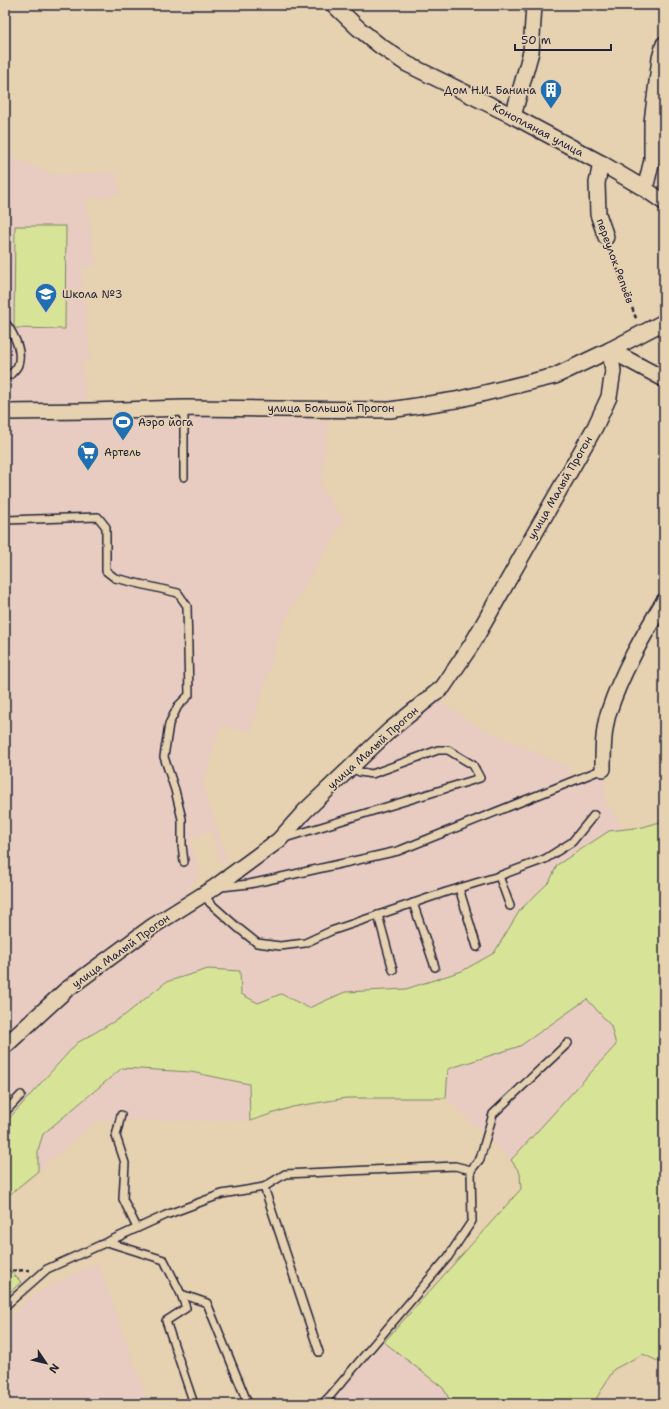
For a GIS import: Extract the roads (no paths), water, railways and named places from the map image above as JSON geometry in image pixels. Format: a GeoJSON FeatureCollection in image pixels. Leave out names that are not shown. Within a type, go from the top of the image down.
{"type":"FeatureCollection","features":[{"type":"Feature","properties":{"kind":"street","name":"Конопляная улица"},"geometry":{"type":"LineString","coordinates":[[334,5],[358,28],[379,45],[407,64],[513,116],[602,163],[664,202]]}},
{"type":"Feature","properties":{"kind":"street"},"geometry":{"type":"LineString","coordinates":[[513,116],[531,52],[534,5]]}},
{"type":"Feature","properties":{"kind":"street"},"geometry":{"type":"LineString","coordinates":[[645,189],[652,160],[652,122],[660,58],[664,44]]}},
{"type":"Feature","properties":{"kind":"street","name":"переулок Репьёв"},"geometry":{"type":"LineString","coordinates":[[602,163],[597,183],[598,214],[606,237]]}},
{"type":"Feature","properties":{"kind":"street","name":"улица Большой Прогон"},"geometry":{"type":"LineString","coordinates":[[5,412],[184,408],[390,410],[456,400],[555,376],[664,322]]}},
{"type":"Feature","properties":{"kind":"street"},"geometry":{"type":"LineString","coordinates":[[610,350],[663,379]]}},
{"type":"Feature","properties":{"kind":"street","name":"улица Малый Прогон"},"geometry":{"type":"LineString","coordinates":[[5,1046],[66,990],[154,926],[209,891],[279,840],[305,811],[350,767],[390,730],[443,687],[472,644],[595,427],[609,397],[613,371],[610,350]]}},
{"type":"Feature","properties":{"kind":"street"},"geometry":{"type":"LineString","coordinates":[[603,769],[603,748],[609,712],[644,634],[664,601]]}},
{"type":"Feature","properties":{"kind":"lane"},"geometry":{"type":"LineString","coordinates":[[5,322],[12,332],[19,350],[18,365],[10,374],[5,375]]}},
{"type":"Feature","properties":{"kind":"lane"},"geometry":{"type":"LineString","coordinates":[[184,408],[184,476]]}},
{"type":"Feature","properties":{"kind":"lane"},"geometry":{"type":"LineString","coordinates":[[5,520],[98,517],[106,528],[106,571],[115,578],[178,593],[187,606],[189,695],[178,706],[170,724],[164,757],[182,819],[182,845],[184,862]]}},
{"type":"Feature","properties":{"kind":"lane"},"geometry":{"type":"LineString","coordinates":[[279,840],[480,778],[472,765],[448,750],[438,750],[372,774],[360,772],[350,767]]}},
{"type":"Feature","properties":{"kind":"lane"},"geometry":{"type":"LineString","coordinates":[[594,815],[572,842],[545,859],[499,876],[331,931],[305,943],[280,946],[257,943],[236,927],[210,902],[209,891],[268,880],[398,851],[603,769]]}},
{"type":"Feature","properties":{"kind":"lane"},"geometry":{"type":"LineString","coordinates":[[499,876],[510,906]]}},
{"type":"Feature","properties":{"kind":"lane"},"geometry":{"type":"LineString","coordinates":[[459,888],[477,947]]}},
{"type":"Feature","properties":{"kind":"lane"},"geometry":{"type":"LineString","coordinates":[[413,903],[435,967]]}},
{"type":"Feature","properties":{"kind":"lane"},"geometry":{"type":"LineString","coordinates":[[378,915],[393,970]]}},
{"type":"Feature","properties":{"kind":"lane"},"geometry":{"type":"LineString","coordinates":[[322,1404],[448,1257],[472,1221],[471,1170],[480,1159],[493,1114],[568,1043]]}},
{"type":"Feature","properties":{"kind":"lane"},"geometry":{"type":"LineString","coordinates":[[5,1112],[21,1095]]}},
{"type":"Feature","properties":{"kind":"lane"},"geometry":{"type":"LineString","coordinates":[[121,1115],[116,1136],[125,1163],[123,1199],[137,1228]]}},
{"type":"Feature","properties":{"kind":"lane"},"geometry":{"type":"LineString","coordinates":[[5,1306],[47,1269],[166,1215],[222,1194],[264,1186],[286,1174],[455,1166],[471,1170]]}},
{"type":"Feature","properties":{"kind":"lane"},"geometry":{"type":"LineString","coordinates":[[264,1186],[319,1352]]}},
{"type":"Feature","properties":{"kind":"lane"},"geometry":{"type":"LineString","coordinates":[[107,1242],[164,1260],[181,1294],[186,1308],[166,1321],[194,1404]]}},
{"type":"Feature","properties":{"kind":"lane"},"geometry":{"type":"LineString","coordinates":[[181,1294],[207,1303],[248,1404]]}},
{"type":"Feature","properties":{"kind":"place","name":"Дом Н.И. Банина"},"geometry":{"type":"Point","coordinates":[551,110]}},
{"type":"Feature","properties":{"kind":"place","name":"Школа №3"},"geometry":{"type":"Point","coordinates":[46,314]}},
{"type":"Feature","properties":{"kind":"place","name":"Аэро йога"},"geometry":{"type":"Point","coordinates":[123,442]}},
{"type":"Feature","properties":{"kind":"place","name":"Артель"},"geometry":{"type":"Point","coordinates":[88,472]}}]}
